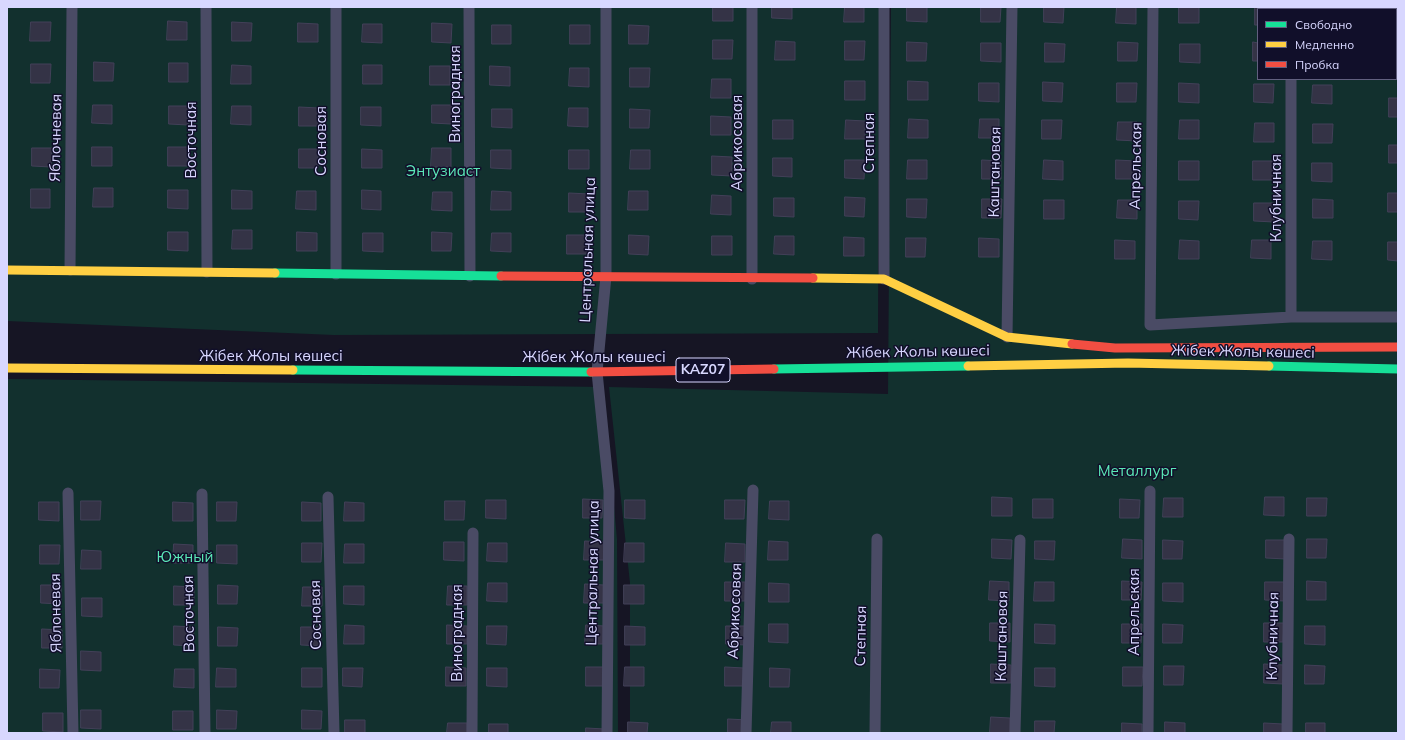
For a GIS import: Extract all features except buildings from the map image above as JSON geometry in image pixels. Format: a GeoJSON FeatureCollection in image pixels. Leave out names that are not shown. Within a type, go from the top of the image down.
{"type":"FeatureCollection","features":[{"type":"Feature","properties":{"kind":"main road"},"geometry":{"type":"LineString","coordinates":[[7,270],[470,276],[884,279],[1007,337],[1115,348],[1398,347]]}},
{"type":"Feature","properties":{"kind":"main road","name":"Жібек Жолы көшесі"},"geometry":{"type":"LineString","coordinates":[[7,368],[597,372],[1128,363],[1398,369]]}},
{"type":"Feature","properties":{"kind":"street","name":"Яблочневая"},"geometry":{"type":"LineString","coordinates":[[70,270],[72,7]]}},
{"type":"Feature","properties":{"kind":"street","name":"Восточная"},"geometry":{"type":"LineString","coordinates":[[206,7],[207,272]]}},
{"type":"Feature","properties":{"kind":"street","name":"Сосновая"},"geometry":{"type":"LineString","coordinates":[[336,7],[336,274]]}},
{"type":"Feature","properties":{"kind":"street","name":"Виноградная"},"geometry":{"type":"LineString","coordinates":[[469,7],[470,276]]}},
{"type":"Feature","properties":{"kind":"street","name":"Центральная улица"},"geometry":{"type":"LineString","coordinates":[[606,7],[606,276],[597,372],[609,491],[607,733]]}},
{"type":"Feature","properties":{"kind":"street","name":"Абрикосовая"},"geometry":{"type":"LineString","coordinates":[[752,7],[752,278]]}},
{"type":"Feature","properties":{"kind":"street","name":"Степная"},"geometry":{"type":"LineString","coordinates":[[884,7],[884,279]]}},
{"type":"Feature","properties":{"kind":"street","name":"Каштановая"},"geometry":{"type":"LineString","coordinates":[[1007,337],[1012,7]]}},
{"type":"Feature","properties":{"kind":"street","name":"Апрельская"},"geometry":{"type":"LineString","coordinates":[[1153,7],[1150,326],[1292,317]]}},
{"type":"Feature","properties":{"kind":"street","name":"Клубничная"},"geometry":{"type":"LineString","coordinates":[[1291,80],[1292,317]]}},
{"type":"Feature","properties":{"kind":"street"},"geometry":{"type":"LineString","coordinates":[[1292,317],[1398,317]]}},
{"type":"Feature","properties":{"kind":"street","name":"Абрикосовая"},"geometry":{"type":"LineString","coordinates":[[746,733],[753,490]]}},
{"type":"Feature","properties":{"kind":"street","name":"Апрельская"},"geometry":{"type":"LineString","coordinates":[[1148,733],[1150,490]]}},
{"type":"Feature","properties":{"kind":"street","name":"Яблоневая"},"geometry":{"type":"LineString","coordinates":[[68,493],[73,733]]}},
{"type":"Feature","properties":{"kind":"street","name":"Восточная"},"geometry":{"type":"LineString","coordinates":[[202,494],[205,733]]}},
{"type":"Feature","properties":{"kind":"street","name":"Сосновая"},"geometry":{"type":"LineString","coordinates":[[328,497],[334,733]]}},
{"type":"Feature","properties":{"kind":"street","name":"Виноградная"},"geometry":{"type":"LineString","coordinates":[[472,733],[473,533]]}},
{"type":"Feature","properties":{"kind":"street","name":"Степная"},"geometry":{"type":"LineString","coordinates":[[875,733],[876,539]]}},
{"type":"Feature","properties":{"kind":"street","name":"Клубничная"},"geometry":{"type":"LineString","coordinates":[[1287,733],[1289,539]]}},
{"type":"Feature","properties":{"kind":"street","name":"Каштановая"},"geometry":{"type":"LineString","coordinates":[[1014,733],[1020,540]]}},
{"type":"Feature","properties":{"kind":"green space","name":"Энтузиаст"},"geometry":{"type":"Polygon","coordinates":[[[7,7],[879,7],[878,333],[334,335],[7,321],[7,7]]]}},
{"type":"Feature","properties":{"kind":"green space","name":"Металлург"},"geometry":{"type":"Polygon","coordinates":[[[891,7],[1398,7],[1398,733],[630,733],[630,583],[609,387],[888,394],[891,7]]]}},
{"type":"Feature","properties":{"kind":"green space","name":"Южный"},"geometry":{"type":"Polygon","coordinates":[[[7,379],[603,387],[617,539],[618,733],[7,733],[7,379]]]}},
{"type":"Feature","properties":{"kind":"traffic: fast"},"geometry":{"type":"LineString","coordinates":[[275,273],[501,276]]}},
{"type":"Feature","properties":{"kind":"traffic: fast"},"geometry":{"type":"LineString","coordinates":[[774,369],[968,366]]}},
{"type":"Feature","properties":{"kind":"traffic: fast"},"geometry":{"type":"LineString","coordinates":[[1269,366],[1398,369]]}},
{"type":"Feature","properties":{"kind":"traffic: fast"},"geometry":{"type":"LineString","coordinates":[[293,370],[591,372]]}},
{"type":"Feature","properties":{"kind":"traffic: slow"},"geometry":{"type":"LineString","coordinates":[[7,270],[275,273]]}},
{"type":"Feature","properties":{"kind":"traffic: slow"},"geometry":{"type":"LineString","coordinates":[[813,278],[884,279],[1007,337],[1072,344]]}},
{"type":"Feature","properties":{"kind":"traffic: slow"},"geometry":{"type":"LineString","coordinates":[[968,366],[1128,363],[1269,366]]}},
{"type":"Feature","properties":{"kind":"traffic: slow"},"geometry":{"type":"LineString","coordinates":[[7,368],[293,370]]}},
{"type":"Feature","properties":{"kind":"traffic: jam"},"geometry":{"type":"LineString","coordinates":[[501,276],[813,278]]}},
{"type":"Feature","properties":{"kind":"traffic: jam"},"geometry":{"type":"LineString","coordinates":[[1072,344],[1115,348],[1398,347]]}},
{"type":"Feature","properties":{"kind":"traffic: jam"},"geometry":{"type":"LineString","coordinates":[[591,372],[774,369]]}}]}
